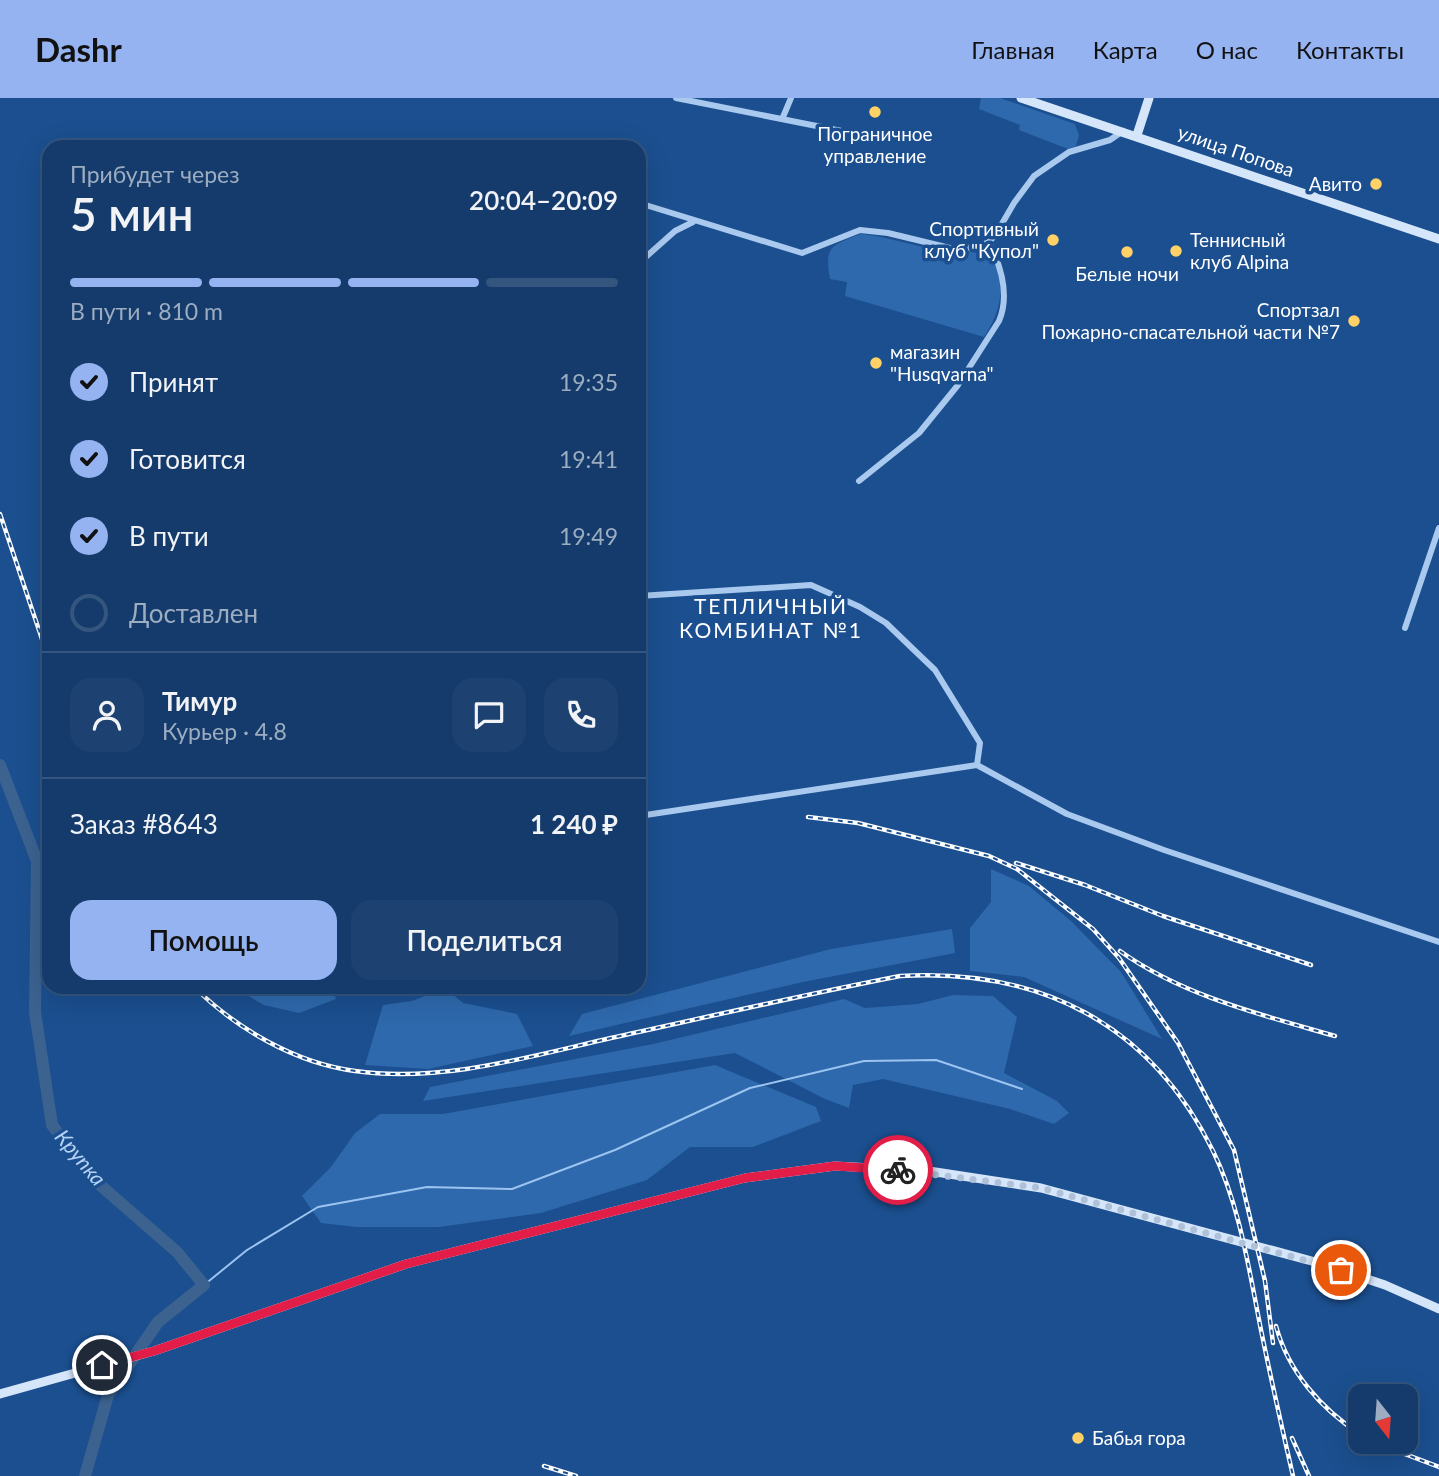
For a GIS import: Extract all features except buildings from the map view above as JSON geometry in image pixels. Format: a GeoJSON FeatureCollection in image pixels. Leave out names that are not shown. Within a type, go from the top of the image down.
{"type":"FeatureCollection","features":[{"type":"Feature","properties":{"kind":"street"},"geometry":{"type":"LineString","coordinates":[[676,98],[783,117],[877,138]]}},
{"type":"Feature","properties":{"kind":"street"},"geometry":{"type":"LineString","coordinates":[[783,117],[791,98]]}},
{"type":"Feature","properties":{"kind":"street","name":"улица Попова"},"geometry":{"type":"LineString","coordinates":[[1021,98],[1439,239]]}},
{"type":"Feature","properties":{"kind":"street"},"geometry":{"type":"LineString","coordinates":[[1137,135],[1149,98]]}},
{"type":"Feature","properties":{"kind":"street"},"geometry":{"type":"LineString","coordinates":[[646,205],[693,222],[802,253],[860,230],[888,233],[954,249],[977,247],[989,242],[1034,176],[1069,152],[1110,140],[1123,131]]}},
{"type":"Feature","properties":{"kind":"street"},"geometry":{"type":"LineString","coordinates":[[646,257],[675,231],[693,222]]}},
{"type":"Feature","properties":{"kind":"street"},"geometry":{"type":"LineString","coordinates":[[859,481],[919,433],[958,385],[999,321],[1004,310],[1003,284],[998,259],[989,242]]}},
{"type":"Feature","properties":{"kind":"street"},"geometry":{"type":"LineString","coordinates":[[1405,628],[1439,528]]}},
{"type":"Feature","properties":{"kind":"street"},"geometry":{"type":"LineString","coordinates":[[646,596],[811,585],[860,607],[886,623],[935,670],[980,743],[976,765]]}},
{"type":"Feature","properties":{"kind":"street"},"geometry":{"type":"LineString","coordinates":[[646,815],[976,765],[1067,814],[1164,850],[1439,942]]}},
{"type":"Feature","properties":{"kind":"street"},"geometry":{"type":"LineString","coordinates":[[0,1394],[154,1351],[406,1264],[745,1178],[835,1166],[929,1171],[1041,1188],[1319,1263],[1385,1285],[1439,1309]]}},
{"type":"Feature","properties":{"kind":"shaded area"},"geometry":{"type":"Polygon","coordinates":[[[981,98],[1000,98],[1075,124],[1079,135],[1076,146],[1068,149],[1019,130],[1020,125],[979,109],[981,98]]]}},
{"type":"Feature","properties":{"kind":"shaded area"},"geometry":{"type":"Polygon","coordinates":[[[860,234],[957,252],[988,247],[998,271],[1000,293],[996,314],[984,337],[845,296],[847,282],[830,279],[829,253],[842,241],[860,234]]]}},
{"type":"Feature","properties":{"kind":"shaded area"},"geometry":{"type":"Polygon","coordinates":[[[991,869],[1029,886],[1071,921],[1121,972],[1162,1039],[1024,977],[970,971],[970,928],[991,902],[991,869]]]}},
{"type":"Feature","properties":{"kind":"shaded area"},"geometry":{"type":"Polygon","coordinates":[[[952,929],[955,953],[803,982],[569,1036],[582,1014],[831,949],[952,929]]]}},
{"type":"Feature","properties":{"kind":"shaded area"},"geometry":{"type":"Polygon","coordinates":[[[245,994],[334,994],[336,999],[299,1013],[264,1005],[245,994]]]}},
{"type":"Feature","properties":{"kind":"shaded area"},"geometry":{"type":"Polygon","coordinates":[[[430,994],[452,994],[463,1003],[517,1014],[533,1046],[428,1069],[365,1065],[383,1005],[412,1001],[430,994]]]}},
{"type":"Feature","properties":{"kind":"shaded area"},"geometry":{"type":"Polygon","coordinates":[[[953,995],[993,996],[1017,1017],[1004,1073],[1057,1101],[1069,1113],[1054,1124],[1010,1109],[883,1079],[853,1085],[849,1108],[825,1099],[735,1053],[423,1101],[430,1087],[653,1044],[844,999],[865,1008],[918,1004],[953,995]]]}},
{"type":"Feature","properties":{"kind":"shaded area"},"geometry":{"type":"Polygon","coordinates":[[[715,1065],[816,1107],[821,1121],[753,1147],[690,1147],[647,1180],[541,1213],[439,1227],[356,1227],[321,1223],[302,1196],[331,1167],[355,1133],[380,1114],[443,1114],[715,1065]]]}},
{"type":"Feature","properties":{"kind":"waterway","name":"Крупка"},"geometry":{"type":"LineString","coordinates":[[0,765],[37,861],[35,1012],[52,1125],[92,1178],[177,1252],[204,1285],[158,1322],[108,1395],[85,1476]]}},
{"type":"Feature","properties":{"kind":"waterway"},"geometry":{"type":"LineString","coordinates":[[204,1285],[247,1250],[318,1207],[427,1187],[512,1189],[615,1150],[750,1088],[864,1061],[936,1060],[1022,1089]]}},
{"type":"Feature","properties":{"kind":"railway"},"geometry":{"type":"LineString","coordinates":[[0,514],[42,639]]}},
{"type":"Feature","properties":{"kind":"railway"},"geometry":{"type":"LineString","coordinates":[[808,817],[858,823],[989,856],[1017,869],[1093,929],[1119,958],[1178,1043],[1234,1150],[1265,1281],[1273,1343]]}},
{"type":"Feature","properties":{"kind":"railway"},"geometry":{"type":"LineString","coordinates":[[1016,863],[1311,965]]}},
{"type":"Feature","properties":{"kind":"railway"},"geometry":{"type":"LineString","coordinates":[[1120,951],[1144,967],[1196,992],[1252,1012],[1335,1036]]}},
{"type":"Feature","properties":{"kind":"railway"},"geometry":{"type":"LineString","coordinates":[[202,994],[248,1030],[289,1052],[333,1067],[387,1074],[452,1071],[516,1060],[900,976],[951,976],[999,982],[1044,994],[1085,1012],[1123,1037],[1157,1069],[1187,1106],[1213,1151],[1230,1194],[1243,1239],[1293,1476]]}},
{"type":"Feature","properties":{"kind":"railway"},"geometry":{"type":"LineString","coordinates":[[1276,1326],[1281,1343],[1308,1388],[1348,1425]]}},
{"type":"Feature","properties":{"kind":"railway"},"geometry":{"type":"LineString","coordinates":[[1292,1438],[1309,1476]]}},
{"type":"Feature","properties":{"kind":"railway"},"geometry":{"type":"LineString","coordinates":[[1405,1454],[1439,1467]]}},
{"type":"Feature","properties":{"kind":"railway"},"geometry":{"type":"LineString","coordinates":[[544,1466],[576,1476]]}},
{"type":"Feature","properties":{"kind":"way so far"},"geometry":{"type":"LineString","coordinates":[[898,1170],[929,1171],[1041,1188],[1341,1270]]}},
{"type":"Feature","properties":{"kind":"place","name":"Пограничное управление"},"geometry":{"type":"Point","coordinates":[875,112]}},
{"type":"Feature","properties":{"kind":"place","name":"Авито"},"geometry":{"type":"Point","coordinates":[1376,184]}},
{"type":"Feature","properties":{"kind":"place","name":"Спортивный клуб \"Купол\""},"geometry":{"type":"Point","coordinates":[1053,240]}},
{"type":"Feature","properties":{"kind":"place","name":"Теннисный клуб Alpina"},"geometry":{"type":"Point","coordinates":[1176,251]}},
{"type":"Feature","properties":{"kind":"place","name":"Белые ночи"},"geometry":{"type":"Point","coordinates":[1127,252]}},
{"type":"Feature","properties":{"kind":"place","name":"Спортзал Пожарно-спасательной части №7"},"geometry":{"type":"Point","coordinates":[1354,321]}},
{"type":"Feature","properties":{"kind":"place","name":"магазин \"Husqvarna\""},"geometry":{"type":"Point","coordinates":[876,363]}},
{"type":"Feature","properties":{"kind":"place","name":"Бабья гора"},"geometry":{"type":"Point","coordinates":[1078,1438]}},
{"type":"Feature","properties":{"kind":"district","name":"ТЕПЛИЧНЫЙ КОМБИНАТ №1"},"geometry":{"type":"Point","coordinates":[771,619]}},
{"type":"Feature","properties":{"kind":"route"},"geometry":{"type":"LineString","coordinates":[[102,1365],[154,1351],[406,1264],[745,1178],[835,1166],[898,1170]]}}]}
